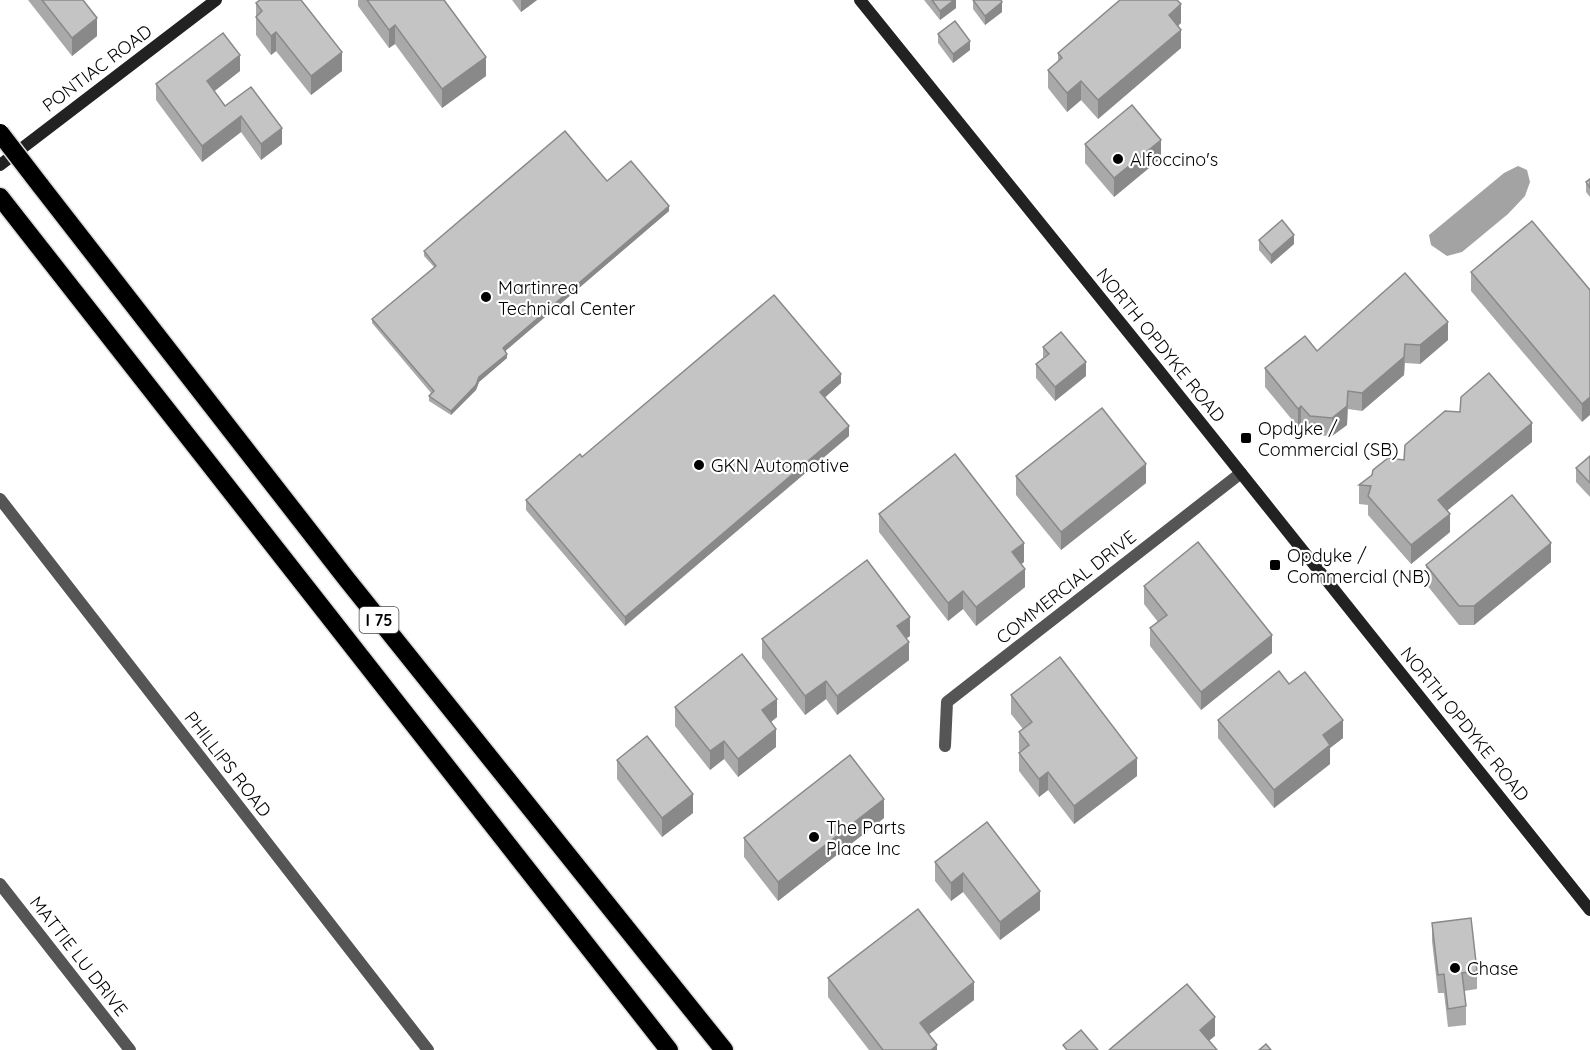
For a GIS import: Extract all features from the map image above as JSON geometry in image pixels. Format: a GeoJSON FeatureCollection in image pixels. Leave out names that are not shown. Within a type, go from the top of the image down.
{"type":"FeatureCollection","features":[{"type":"Feature","properties":{"kind":"highway","name":"I 75"},"geometry":{"type":"LineString","coordinates":[[0,133],[352,586],[724,1050]]}},
{"type":"Feature","properties":{"kind":"highway","name":"I 75"},"geometry":{"type":"LineString","coordinates":[[4,202],[669,1050]]}},
{"type":"Feature","properties":{"kind":"main road","name":"PONTIAC ROAD"},"geometry":{"type":"LineString","coordinates":[[0,165],[216,0]]}},
{"type":"Feature","properties":{"kind":"main road","name":"NORTH OPDYKE ROAD"},"geometry":{"type":"LineString","coordinates":[[860,0],[1590,910]]}},
{"type":"Feature","properties":{"kind":"street","name":"COMMERCIAL DRIVE"},"geometry":{"type":"LineString","coordinates":[[945,746],[947,702],[1241,473]]}},
{"type":"Feature","properties":{"kind":"street","name":"PHILLIPS ROAD"},"geometry":{"type":"LineString","coordinates":[[0,499],[428,1050]]}},
{"type":"Feature","properties":{"kind":"street","name":"MATTIE LU DRIVE"},"geometry":{"type":"LineString","coordinates":[[0,884],[130,1050]]}},
{"type":"Feature","properties":{"kind":"shaded area"},"geometry":{"type":"Polygon","coordinates":[[[1518,166],[1527,170],[1530,182],[1525,196],[1508,214],[1462,252],[1447,256],[1431,245],[1429,235],[1504,173],[1518,166]]]}},
{"type":"Feature","properties":{"kind":"building"},"geometry":{"type":"Polygon","coordinates":[[[42,0],[83,0],[97,18],[72,38],[42,0]]]}},
{"type":"Feature","properties":{"kind":"building"},"geometry":{"type":"Polygon","coordinates":[[[260,0],[301,0],[342,52],[311,76],[276,32],[271,36],[256,17],[262,11],[256,3],[260,0]]]}},
{"type":"Feature","properties":{"kind":"building"},"geometry":{"type":"Polygon","coordinates":[[[367,0],[444,0],[486,57],[442,89],[395,25],[389,30],[367,0]]]}},
{"type":"Feature","properties":{"kind":"building"},"geometry":{"type":"Polygon","coordinates":[[[932,0],[954,0],[940,11],[932,0]]]}},
{"type":"Feature","properties":{"kind":"building"},"geometry":{"type":"Polygon","coordinates":[[[973,0],[1001,0],[1002,2],[985,16],[973,0]]]}},
{"type":"Feature","properties":{"kind":"building"},"geometry":{"type":"Polygon","coordinates":[[[1120,0],[1177,0],[1181,4],[1169,15],[1181,30],[1098,100],[1081,81],[1067,93],[1048,70],[1062,58],[1058,53],[1120,0]]]}},
{"type":"Feature","properties":{"kind":"building"},"geometry":{"type":"Polygon","coordinates":[[[955,21],[970,41],[953,54],[938,34],[955,21]]]}},
{"type":"Feature","properties":{"kind":"building"},"geometry":{"type":"Polygon","coordinates":[[[223,33],[240,55],[207,81],[225,106],[251,87],[282,128],[261,144],[241,116],[202,146],[156,84],[223,33]]]}},
{"type":"Feature","properties":{"kind":"building"},"geometry":{"type":"Polygon","coordinates":[[[1132,105],[1161,140],[1114,178],[1085,144],[1132,105]]]}},
{"type":"Feature","properties":{"kind":"building","name":"Martinrea Technical Center"},"geometry":{"type":"Polygon","coordinates":[[[565,131],[607,181],[631,161],[669,206],[503,348],[507,354],[479,377],[476,385],[451,411],[429,396],[434,391],[372,319],[436,266],[424,251],[565,131]]]}},
{"type":"Feature","properties":{"kind":"building"},"geometry":{"type":"Polygon","coordinates":[[[1282,220],[1294,235],[1271,255],[1259,240],[1282,220]]]}},
{"type":"Feature","properties":{"kind":"building"},"geometry":{"type":"Polygon","coordinates":[[[1532,221],[1590,290],[1590,397],[1582,404],[1471,272],[1532,221]]]}},
{"type":"Feature","properties":{"kind":"building"},"geometry":{"type":"Polygon","coordinates":[[[1405,273],[1448,322],[1420,345],[1405,344],[1404,357],[1362,393],[1348,391],[1347,406],[1332,418],[1310,416],[1301,406],[1298,409],[1265,368],[1305,336],[1317,351],[1405,273]]]}},
{"type":"Feature","properties":{"kind":"building","name":"GKN Automotive"},"geometry":{"type":"Polygon","coordinates":[[[774,295],[841,374],[820,392],[849,426],[625,617],[526,500],[580,454],[582,457],[774,295]]]}},
{"type":"Feature","properties":{"kind":"building"},"geometry":{"type":"Polygon","coordinates":[[[1061,332],[1086,362],[1055,387],[1036,364],[1049,354],[1043,347],[1061,332]]]}},
{"type":"Feature","properties":{"kind":"building"},"geometry":{"type":"Polygon","coordinates":[[[1489,373],[1532,423],[1438,500],[1450,514],[1411,545],[1368,496],[1371,486],[1359,485],[1388,458],[1404,460],[1405,445],[1445,411],[1460,412],[1461,397],[1489,373]]]}},
{"type":"Feature","properties":{"kind":"building"},"geometry":{"type":"Polygon","coordinates":[[[1102,408],[1146,464],[1061,532],[1016,476],[1102,408]]]}},
{"type":"Feature","properties":{"kind":"building"},"geometry":{"type":"Polygon","coordinates":[[[955,454],[1024,543],[1012,552],[1025,569],[976,607],[963,591],[948,603],[879,514],[955,454]]]}},
{"type":"Feature","properties":{"kind":"building"},"geometry":{"type":"Polygon","coordinates":[[[1590,456],[1590,483],[1576,468],[1590,456]]]}},
{"type":"Feature","properties":{"kind":"building"},"geometry":{"type":"Polygon","coordinates":[[[1512,495],[1551,543],[1474,606],[1459,606],[1426,565],[1512,495]]]}},
{"type":"Feature","properties":{"kind":"building"},"geometry":{"type":"Polygon","coordinates":[[[1198,542],[1272,635],[1201,692],[1150,628],[1167,615],[1144,586],[1198,542]]]}},
{"type":"Feature","properties":{"kind":"building"},"geometry":{"type":"Polygon","coordinates":[[[867,560],[910,617],[897,626],[909,642],[837,696],[826,681],[805,696],[762,639],[867,560]]]}},
{"type":"Feature","properties":{"kind":"building"},"geometry":{"type":"Polygon","coordinates":[[[742,654],[777,699],[762,710],[776,729],[738,759],[724,741],[710,751],[675,707],[742,654]]]}},
{"type":"Feature","properties":{"kind":"building"},"geometry":{"type":"Polygon","coordinates":[[[1060,657],[1137,758],[1074,806],[1048,772],[1039,779],[1019,753],[1029,745],[1019,732],[1032,722],[1011,695],[1060,657]]]}},
{"type":"Feature","properties":{"kind":"building"},"geometry":{"type":"Polygon","coordinates":[[[1279,671],[1289,684],[1305,672],[1343,720],[1323,735],[1330,745],[1274,790],[1218,720],[1279,671]]]}},
{"type":"Feature","properties":{"kind":"building"},"geometry":{"type":"Polygon","coordinates":[[[647,736],[693,794],[662,818],[617,760],[647,736]]]}},
{"type":"Feature","properties":{"kind":"building","name":"The Parts Place Inc"},"geometry":{"type":"Polygon","coordinates":[[[850,755],[884,799],[778,882],[744,838],[850,755]]]}},
{"type":"Feature","properties":{"kind":"building"},"geometry":{"type":"Polygon","coordinates":[[[987,822],[1040,891],[1000,922],[963,873],[951,883],[935,862],[987,822]]]}},
{"type":"Feature","properties":{"kind":"building"},"geometry":{"type":"Polygon","coordinates":[[[918,909],[974,982],[920,1023],[937,1045],[931,1050],[883,1050],[828,978],[918,909]]]}},
{"type":"Feature","properties":{"kind":"building"},"geometry":{"type":"Polygon","coordinates":[[[1471,918],[1477,971],[1462,973],[1466,1006],[1448,1009],[1444,974],[1438,975],[1432,923],[1471,918]]]}},
{"type":"Feature","properties":{"kind":"building"},"geometry":{"type":"Polygon","coordinates":[[[1187,984],[1215,1017],[1200,1030],[1217,1050],[1109,1050],[1187,984]]]}},
{"type":"Feature","properties":{"kind":"building"},"geometry":{"type":"Polygon","coordinates":[[[1081,1030],[1098,1050],[1067,1050],[1063,1045],[1081,1030]]]}},
{"type":"Feature","properties":{"kind":"building"},"geometry":{"type":"Polygon","coordinates":[[[1266,1044],[1271,1050],[1259,1050],[1266,1044]]]}},
{"type":"Feature","properties":{"kind":"place","name":"Alfoccino's"},"geometry":{"type":"Point","coordinates":[1118,159]}},
{"type":"Feature","properties":{"kind":"place","name":"Martinrea Technical Center"},"geometry":{"type":"Point","coordinates":[486,297]}},
{"type":"Feature","properties":{"kind":"place","name":"Opdyke / Commercial (SB)"},"geometry":{"type":"Point","coordinates":[1246,438]}},
{"type":"Feature","properties":{"kind":"place","name":"GKN Automotive"},"geometry":{"type":"Point","coordinates":[699,465]}},
{"type":"Feature","properties":{"kind":"place","name":"Opdyke / Commercial (NB)"},"geometry":{"type":"Point","coordinates":[1275,565]}},
{"type":"Feature","properties":{"kind":"place","name":"The Parts Place Inc"},"geometry":{"type":"Point","coordinates":[814,837]}},
{"type":"Feature","properties":{"kind":"place","name":"Chase"},"geometry":{"type":"Point","coordinates":[1455,968]}}]}
